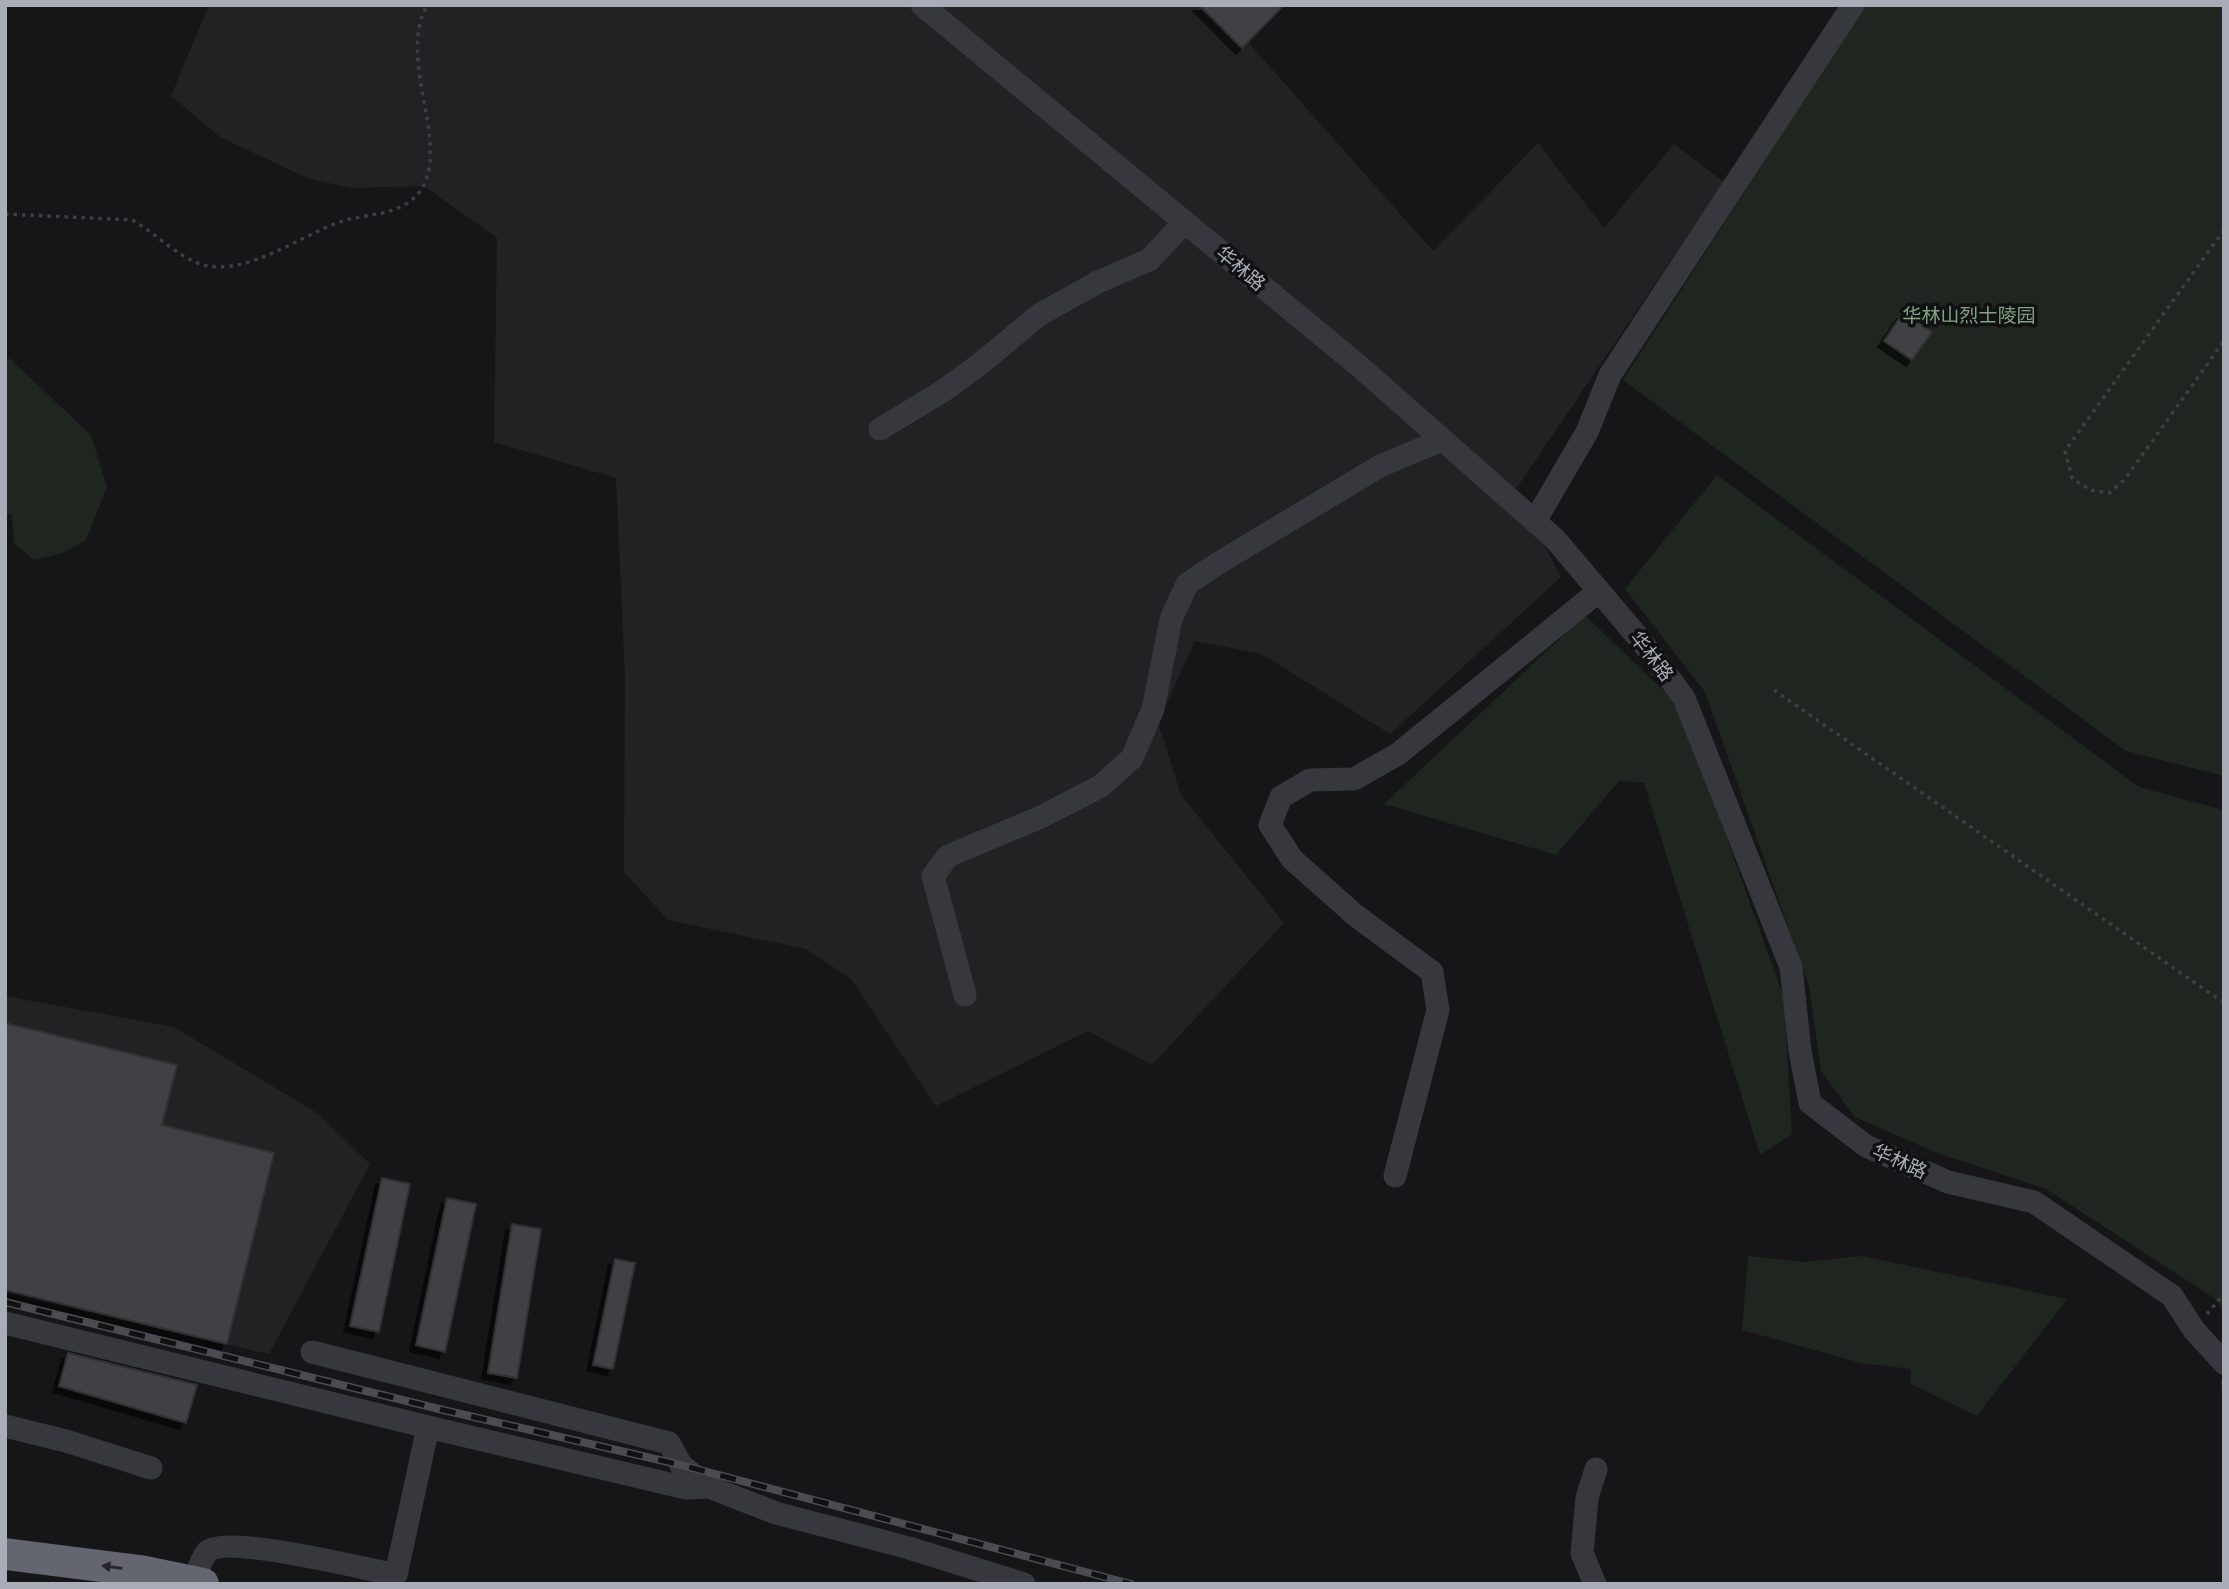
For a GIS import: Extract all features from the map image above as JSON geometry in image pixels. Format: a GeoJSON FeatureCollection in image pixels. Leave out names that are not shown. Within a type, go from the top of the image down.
{"type":"FeatureCollection","features":[{"type":"Feature","properties":{"kind":"highway"},"geometry":{"type":"LineString","coordinates":[[5,1554],[140,1571],[199,1583]]}},
{"type":"Feature","properties":{"kind":"street","name":"华林路"},"geometry":{"type":"LineString","coordinates":[[922,5],[1359,366],[1535,521],[1555,539],[1643,643],[1684,698],[1791,967],[1800,1051],[1810,1103],[1866,1146],[1948,1182],[2034,1202],[2172,1296],[2194,1330],[2224,1363]]}},
{"type":"Feature","properties":{"kind":"street"},"geometry":{"type":"LineString","coordinates":[[1535,521],[1587,432],[1610,375],[1853,5]]}},
{"type":"Feature","properties":{"kind":"street"},"geometry":{"type":"LineString","coordinates":[[880,429],[943,391],[1039,316],[1098,282],[1149,260],[1185,222]]}},
{"type":"Feature","properties":{"kind":"street"},"geometry":{"type":"LineString","coordinates":[[965,995],[933,876],[948,856],[1041,817],[1101,786],[1132,758],[1153,709],[1171,619],[1187,584],[1380,466],[1442,440]]}},
{"type":"Feature","properties":{"kind":"street"},"geometry":{"type":"LineString","coordinates":[[1395,1176],[1438,1010],[1432,972],[1355,915],[1292,859],[1270,825],[1281,797],[1310,780],[1354,779],[1398,754],[1599,591]]}},
{"type":"Feature","properties":{"kind":"street"},"geometry":{"type":"LineString","coordinates":[[5,1323],[686,1488],[709,1487]]}},
{"type":"Feature","properties":{"kind":"street"},"geometry":{"type":"LineString","coordinates":[[312,1352],[668,1443],[681,1465],[709,1487],[776,1513],[909,1548],[1024,1584]]}},
{"type":"Feature","properties":{"kind":"street"},"geometry":{"type":"LineString","coordinates":[[5,1426],[66,1441],[151,1468]]}},
{"type":"Feature","properties":{"kind":"street"},"geometry":{"type":"LineString","coordinates":[[199,1583],[207,1553],[218,1546],[246,1546],[396,1575],[428,1427]]}},
{"type":"Feature","properties":{"kind":"street"},"geometry":{"type":"LineString","coordinates":[[1595,1584],[1582,1553],[1587,1498],[1596,1469]]}},
{"type":"Feature","properties":{"kind":"path"},"geometry":{"type":"LineString","coordinates":[[5,214],[132,220],[165,244],[206,266],[227,267],[278,250],[344,220],[374,216],[396,209],[424,189],[430,162],[418,48],[418,22],[427,5]]}},
{"type":"Feature","properties":{"kind":"path"},"geometry":{"type":"LineString","coordinates":[[2224,230],[2065,451],[2072,478],[2090,490],[2109,493],[2125,479],[2224,341]]}},
{"type":"Feature","properties":{"kind":"path"},"geometry":{"type":"LineString","coordinates":[[1774,690],[2224,1003]]}},
{"type":"Feature","properties":{"kind":"shaded area"},"geometry":{"type":"Polygon","coordinates":[[[209,5],[1215,5],[1433,251],[1538,143],[1604,228],[1674,144],[1724,182],[1516,489],[1561,577],[1390,734],[1262,654],[1195,641],[1158,722],[1181,795],[1284,923],[1152,1065],[1088,1031],[936,1106],[851,979],[806,949],[668,920],[624,872],[625,677],[616,478],[494,442],[497,238],[424,186],[351,188],[307,178],[220,137],[171,96],[209,5]]]}},
{"type":"Feature","properties":{"kind":"shaded area"},"geometry":{"type":"Polygon","coordinates":[[[5,996],[174,1027],[317,1113],[370,1164],[269,1354],[5,1294],[5,996]]]}},
{"type":"Feature","properties":{"kind":"green space","name":"华林山烈士陵园"},"geometry":{"type":"Polygon","coordinates":[[[1865,5],[2224,5],[2224,776],[2126,751],[1623,380],[1865,5]]]}},
{"type":"Feature","properties":{"kind":"green space"},"geometry":{"type":"Polygon","coordinates":[[[9,358],[91,435],[107,487],[86,540],[63,553],[34,560],[14,543],[12,515],[5,514],[5,364],[9,358]]]}},
{"type":"Feature","properties":{"kind":"green space"},"geometry":{"type":"Polygon","coordinates":[[[1717,475],[2139,787],[2224,810],[2224,1311],[2214,1298],[2046,1189],[1937,1153],[1855,1117],[1821,1071],[1809,986],[1705,692],[1625,589],[1717,475]]]}},
{"type":"Feature","properties":{"kind":"green space"},"geometry":{"type":"Polygon","coordinates":[[[1585,615],[1680,707],[1784,998],[1792,1134],[1760,1155],[1644,783],[1619,781],[1556,855],[1384,804],[1585,615]]]}},
{"type":"Feature","properties":{"kind":"green space"},"geometry":{"type":"Polygon","coordinates":[[[1748,1256],[1804,1262],[1862,1256],[2067,1299],[1977,1416],[1911,1384],[1911,1369],[1861,1363],[1742,1330],[1748,1256]]]}},
{"type":"Feature","properties":{"kind":"building"},"geometry":{"type":"Polygon","coordinates":[[[1199,5],[1284,5],[1242,48],[1199,5]]]}},
{"type":"Feature","properties":{"kind":"building"},"geometry":{"type":"Polygon","coordinates":[[[1903,313],[1932,332],[1912,360],[1884,341],[1903,313]]]}},
{"type":"Feature","properties":{"kind":"building"},"geometry":{"type":"Polygon","coordinates":[[[5,1023],[177,1065],[162,1125],[274,1153],[227,1344],[5,1290],[5,1023]]]}},
{"type":"Feature","properties":{"kind":"building"},"geometry":{"type":"Polygon","coordinates":[[[382,1178],[410,1184],[379,1332],[350,1326],[382,1178]]]}},
{"type":"Feature","properties":{"kind":"building"},"geometry":{"type":"Polygon","coordinates":[[[447,1198],[476,1204],[445,1352],[416,1345],[447,1198]]]}},
{"type":"Feature","properties":{"kind":"building"},"geometry":{"type":"Polygon","coordinates":[[[512,1224],[541,1229],[517,1378],[488,1373],[512,1224]]]}},
{"type":"Feature","properties":{"kind":"building"},"geometry":{"type":"Polygon","coordinates":[[[615,1259],[635,1263],[613,1369],[593,1365],[615,1259]]]}},
{"type":"Feature","properties":{"kind":"building"},"geometry":{"type":"Polygon","coordinates":[[[68,1353],[197,1385],[186,1423],[59,1386],[68,1353]]]}},
{"type":"Feature","properties":{"kind":"railway"},"geometry":{"type":"LineString","coordinates":[[5,1302],[439,1409],[681,1465],[1131,1584]]}}]}
